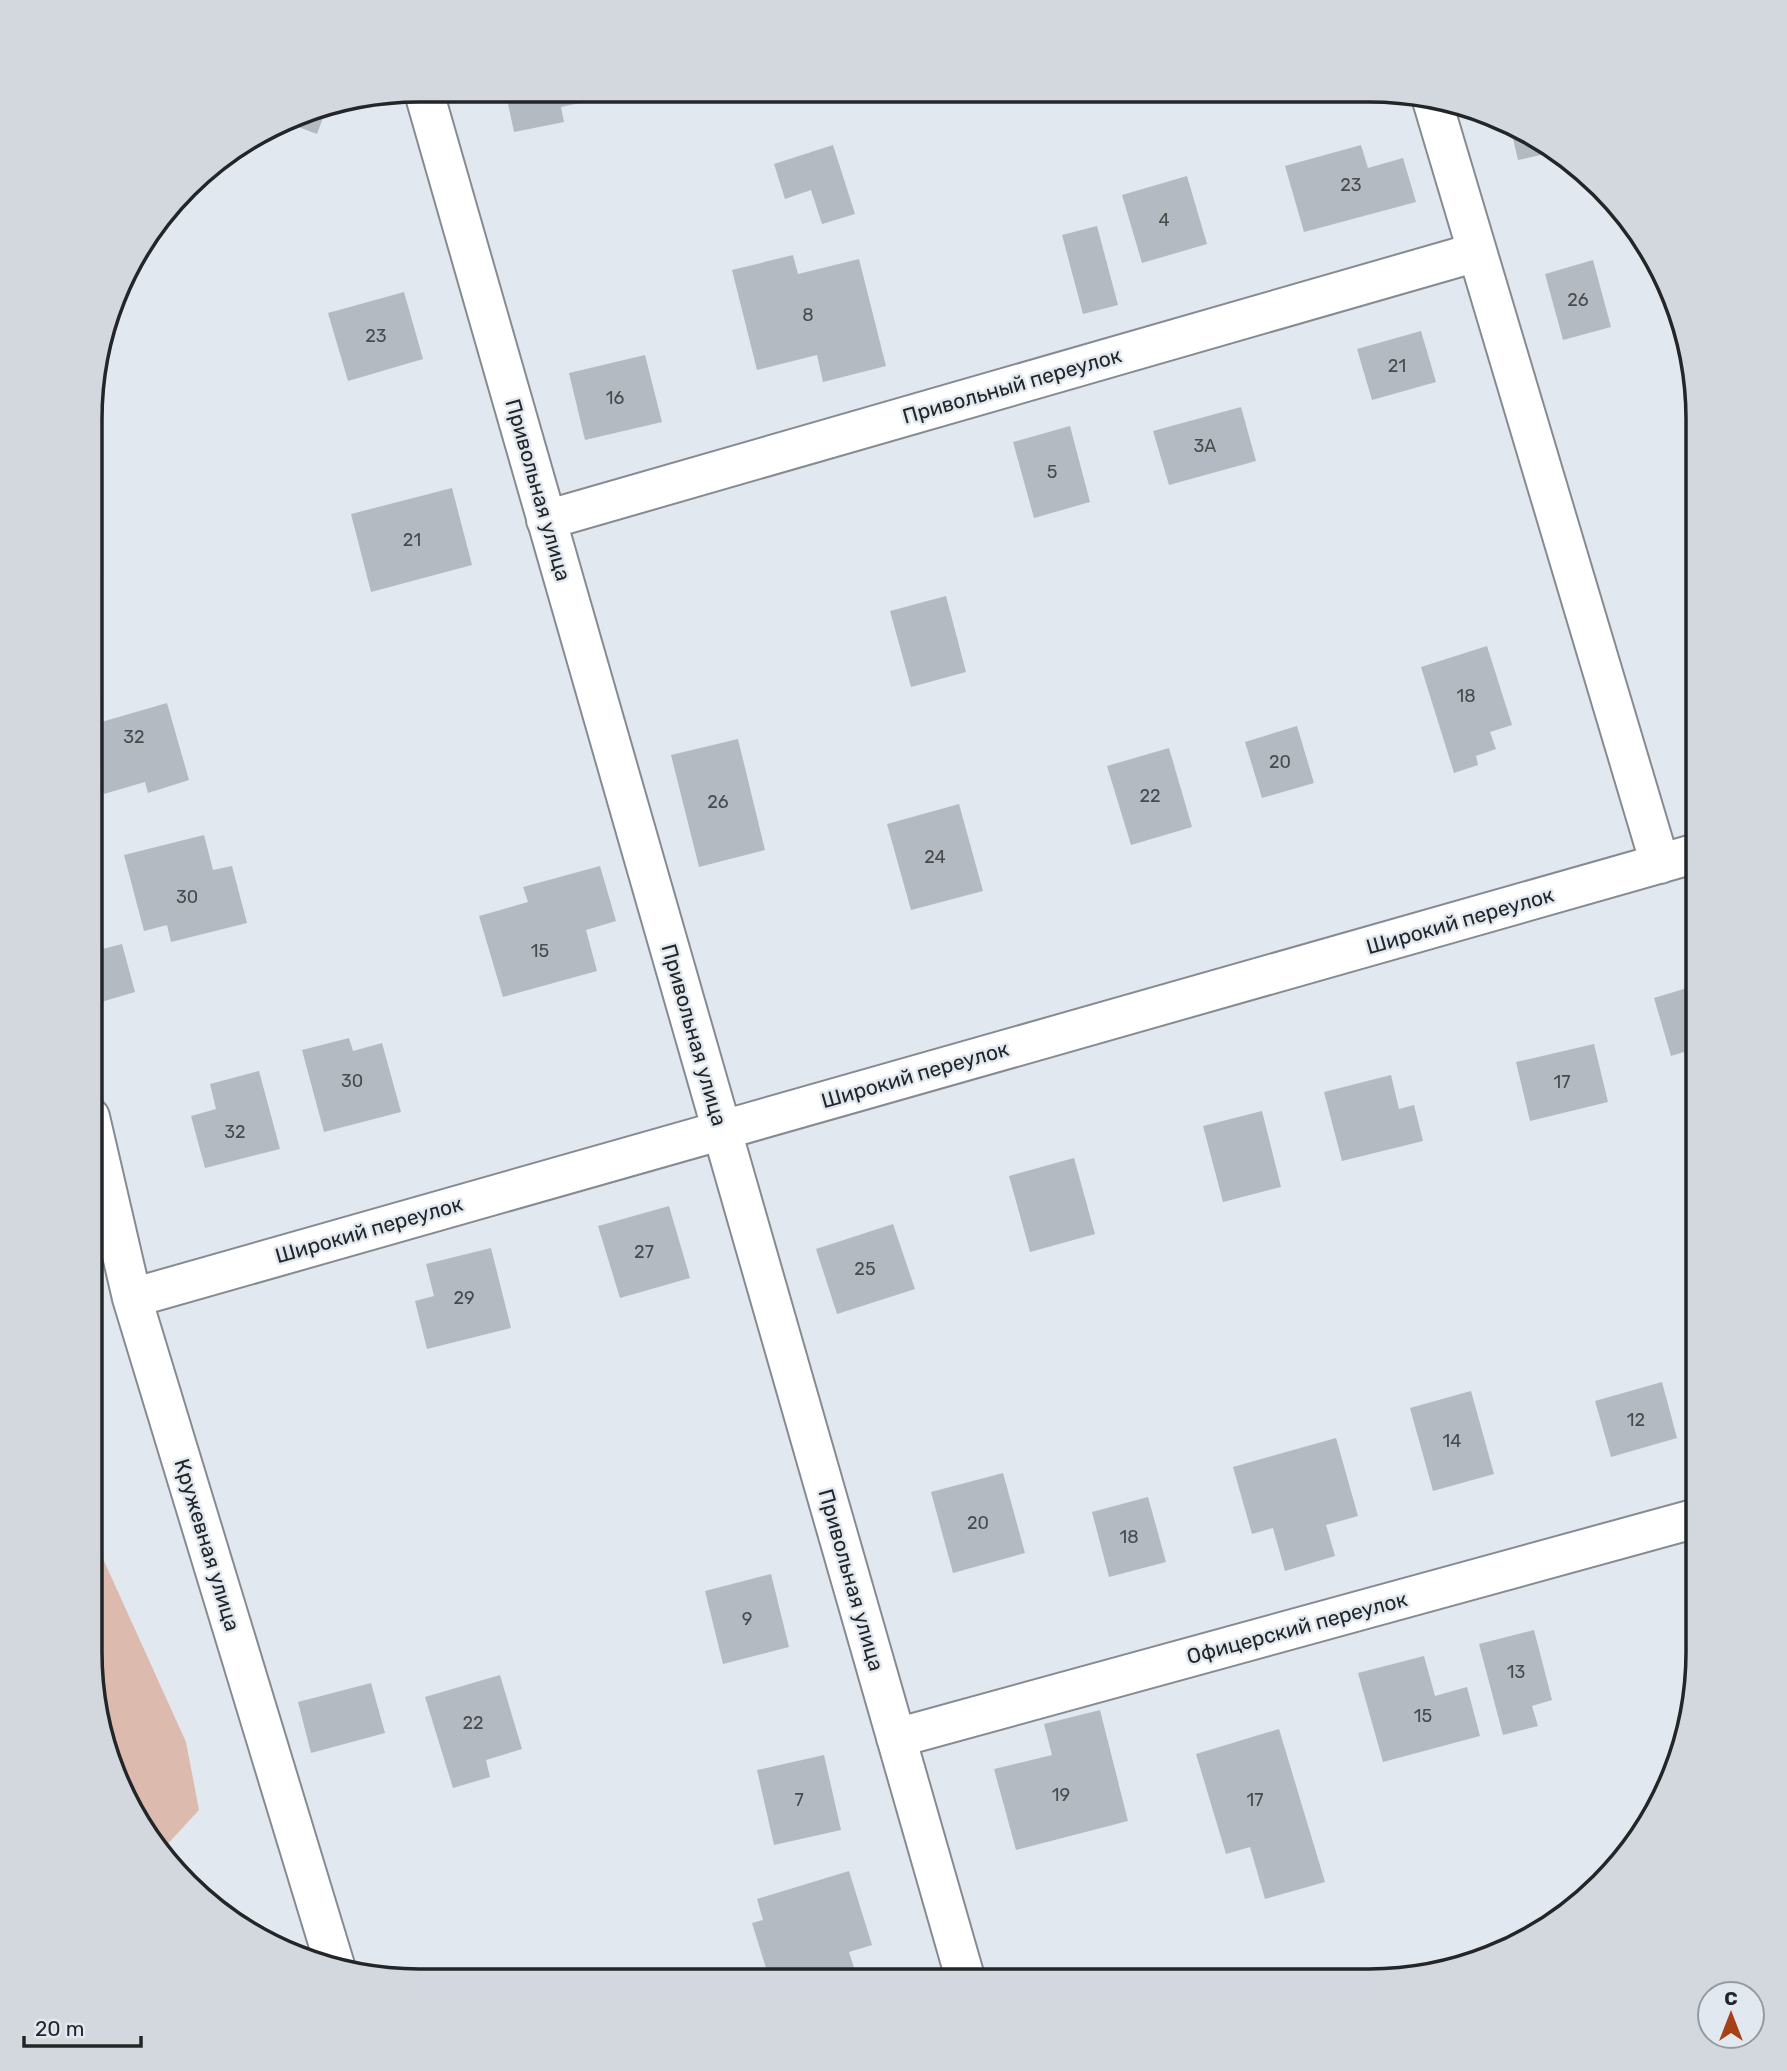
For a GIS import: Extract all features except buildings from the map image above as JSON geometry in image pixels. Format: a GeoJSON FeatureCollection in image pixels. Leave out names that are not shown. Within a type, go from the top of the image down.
{"type":"FeatureCollection","features":[{"type":"Feature","properties":{"kind":"street","name":"Привольная улица"},"geometry":{"type":"LineString","coordinates":[[427,102],[963,1969]]}},
{"type":"Feature","properties":{"kind":"street"},"geometry":{"type":"LineString","coordinates":[[1435,109],[1660,864]]}},
{"type":"Feature","properties":{"kind":"street","name":"Привольный переулок"},"geometry":{"type":"LineString","coordinates":[[546,520],[1477,252]]}},
{"type":"Feature","properties":{"kind":"street","name":"Широкий переулок"},"geometry":{"type":"LineString","coordinates":[[132,1298],[1686,856]]}},
{"type":"Feature","properties":{"kind":"street","name":"Кружевная улица"},"geometry":{"type":"LineString","coordinates":[[102,1169],[132,1298],[333,1958]]}},
{"type":"Feature","properties":{"kind":"street","name":"Офицерский переулок"},"geometry":{"type":"LineString","coordinates":[[896,1738],[1686,1521]]}},
{"type":"Feature","properties":{"kind":"shaded area"},"geometry":{"type":"Polygon","coordinates":[[[102,1556],[186,1742],[199,1810],[166,1845],[134,1793],[118,1755],[108,1715],[102,1673],[102,1556]]]}}]}
